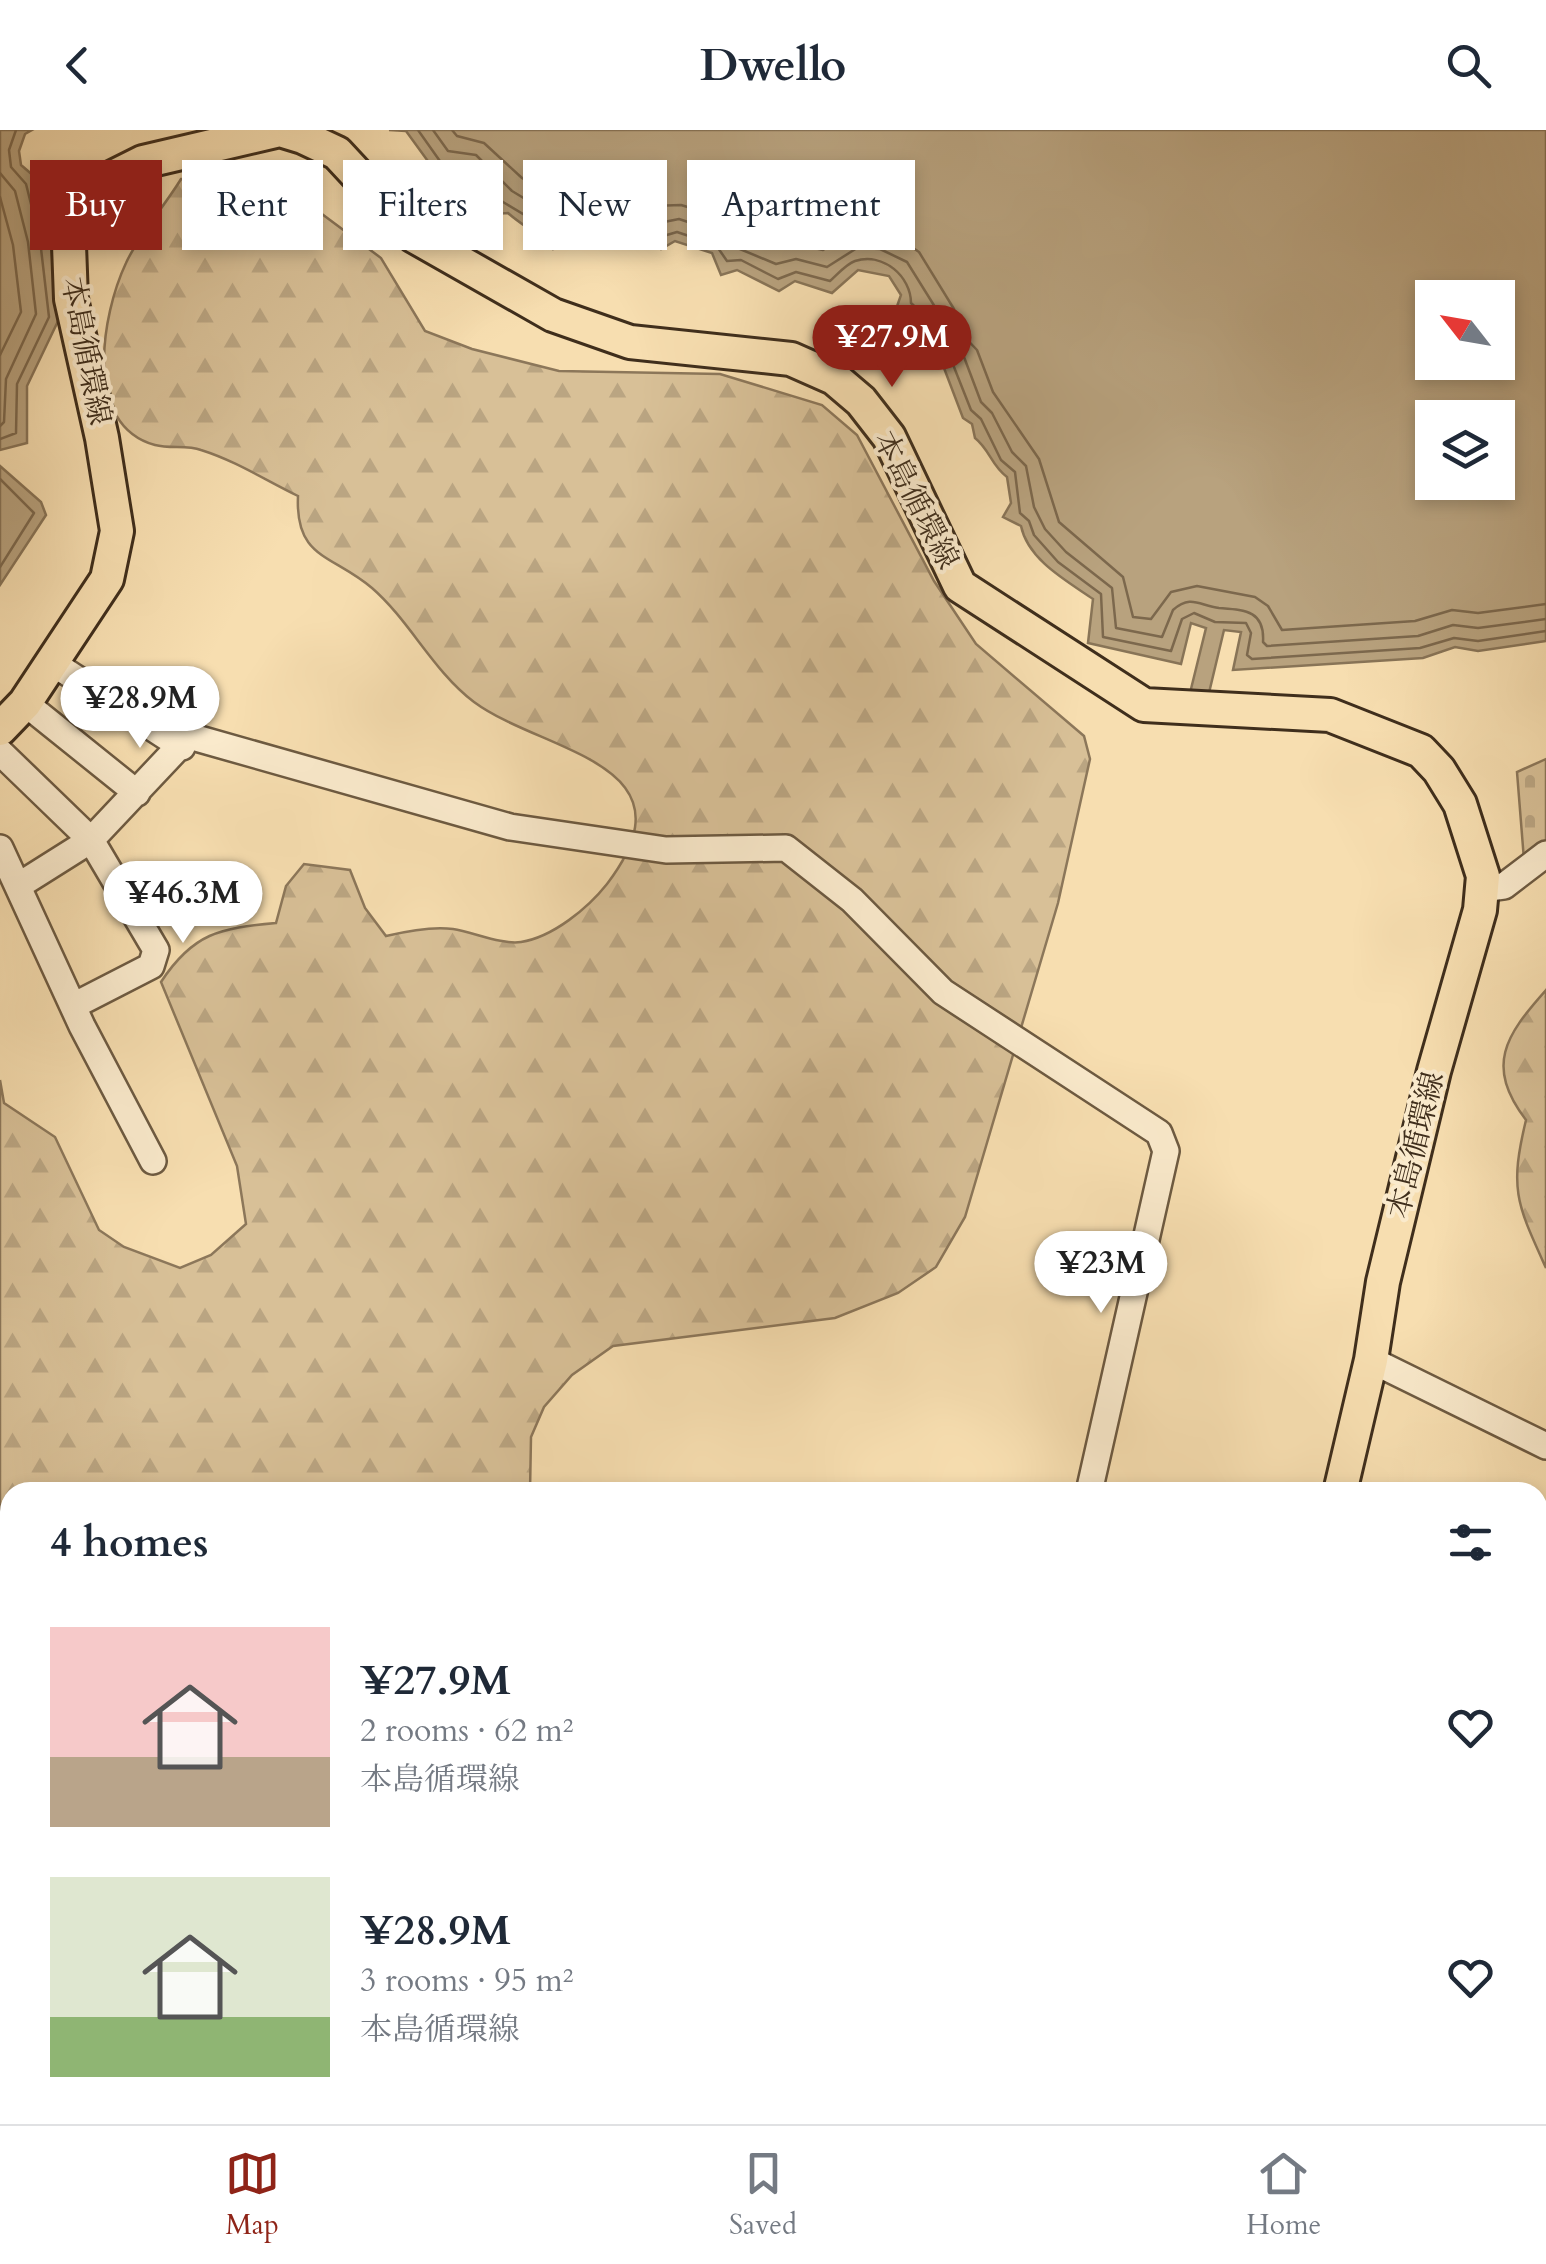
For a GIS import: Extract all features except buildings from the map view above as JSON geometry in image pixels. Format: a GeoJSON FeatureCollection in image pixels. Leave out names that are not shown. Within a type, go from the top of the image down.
{"type":"FeatureCollection","features":[{"type":"Feature","properties":{"kind":"main road","name":"本島循環線"},"geometry":{"type":"LineString","coordinates":[[0,729],[25,703],[107,578],[117,532],[102,438],[71,299],[69,245],[81,212],[99,184],[143,162],[280,130],[337,154],[414,236],[553,314],[630,342],[791,360],[834,378],[861,401],[889,437],[960,586],[1144,706],[1330,716],[1421,751],[1440,770],[1460,804],[1476,844],[1482,889],[1468,965],[1434,1071],[1382,1282],[1371,1360],[1342,1482]]}},
{"type":"Feature","properties":{"kind":"street"},"geometry":{"type":"LineString","coordinates":[[51,662],[182,747]]}},
{"type":"Feature","properties":{"kind":"street"},"geometry":{"type":"LineString","coordinates":[[25,703],[137,793]]}},
{"type":"Feature","properties":{"kind":"street"},"geometry":{"type":"LineString","coordinates":[[18,886],[92,840],[189,736],[510,827],[666,850],[786,848],[852,900],[943,992],[1159,1133],[1166,1151],[1091,1482]]}},
{"type":"Feature","properties":{"kind":"street"},"geometry":{"type":"LineString","coordinates":[[0,752],[92,840],[156,950],[152,966],[73,1006]]}},
{"type":"Feature","properties":{"kind":"street"},"geometry":{"type":"LineString","coordinates":[[0,848],[73,1006],[153,1161]]}},
{"type":"Feature","properties":{"kind":"street"},"geometry":{"type":"LineString","coordinates":[[1482,889],[1504,886],[1546,854]]}},
{"type":"Feature","properties":{"kind":"street"},"geometry":{"type":"LineString","coordinates":[[1371,1360],[1546,1446]]}},
{"type":"Feature","properties":{"kind":"green space"},"geometry":{"type":"Polygon","coordinates":[[[182,179],[182,250],[323,250],[323,215],[343,230],[343,250],[370,250],[381,258],[425,331],[472,349],[559,371],[720,374],[822,405],[857,435],[934,581],[976,644],[1084,736],[1090,759],[1058,903],[965,1217],[936,1267],[898,1293],[835,1318],[613,1346],[572,1375],[544,1407],[531,1437],[530,1482],[0,1482],[0,1080],[4,1103],[55,1137],[99,1230],[124,1247],[180,1268],[211,1255],[246,1224],[237,1166],[161,982],[185,953],[223,931],[276,923],[286,886],[304,864],[350,870],[365,908],[386,936],[445,928],[505,942],[533,939],[569,920],[607,884],[631,843],[635,811],[624,786],[601,766],[503,719],[459,690],[386,601],[310,544],[299,517],[298,496],[214,454],[155,445],[132,434],[116,415],[107,392],[104,366],[110,310],[131,253],[162,250],[162,206],[182,179]]]}},
{"type":"Feature","properties":{"kind":"green space"},"geometry":{"type":"Polygon","coordinates":[[[1546,759],[1546,844],[1524,860],[1517,772],[1546,759]]]}},
{"type":"Feature","properties":{"kind":"green space"},"geometry":{"type":"Polygon","coordinates":[[[1546,990],[1546,1268],[1522,1212],[1517,1181],[1526,1120],[1513,1101],[1504,1067],[1511,1037],[1546,990]]]}},
{"type":"Feature","properties":{"kind":"water"},"geometry":{"type":"Polygon","coordinates":[[[0,130],[32,130],[25,134],[19,151],[21,165],[30,173],[30,250],[51,250],[59,319],[27,386],[27,443],[0,450],[0,130]]]}},
{"type":"Feature","properties":{"kind":"water"},"geometry":{"type":"Polygon","coordinates":[[[389,130],[1546,130],[1546,641],[1478,651],[1455,647],[1423,658],[1233,670],[1241,632],[1224,630],[1208,697],[1190,693],[1206,628],[1191,623],[1181,664],[1088,643],[1093,599],[1050,569],[1032,549],[1021,526],[1003,517],[1011,503],[1007,477],[975,438],[972,424],[963,418],[944,368],[917,343],[920,325],[914,316],[895,312],[901,295],[889,276],[858,270],[832,293],[795,281],[779,291],[737,270],[721,275],[712,253],[703,250],[915,250],[915,160],[687,160],[687,245],[675,241],[667,246],[667,160],[523,160],[523,224],[503,213],[503,160],[427,160],[406,131],[389,130]]]}},
{"type":"Feature","properties":{"kind":"water"},"geometry":{"type":"Polygon","coordinates":[[[0,466],[41,502],[46,515],[0,585],[0,466]]]}}]}
